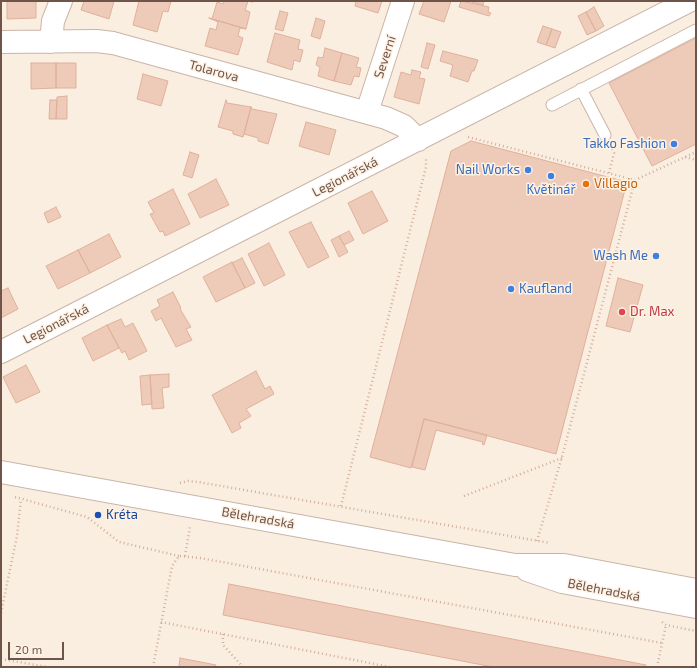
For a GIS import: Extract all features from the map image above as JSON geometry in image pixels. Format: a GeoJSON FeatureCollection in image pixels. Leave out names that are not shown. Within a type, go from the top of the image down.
{"type":"FeatureCollection","features":[{"type":"Feature","properties":{"kind":"street"},"geometry":{"type":"LineString","coordinates":[[51,42],[53,22],[61,1]]}},
{"type":"Feature","properties":{"kind":"street","name":"Severní"},"geometry":{"type":"LineString","coordinates":[[367,112],[402,1]]}},
{"type":"Feature","properties":{"kind":"street","name":"Legionářská"},"geometry":{"type":"LineString","coordinates":[[1,352],[689,1]]}},
{"type":"Feature","properties":{"kind":"street","name":"Tolarova"},"geometry":{"type":"LineString","coordinates":[[1,42],[113,43],[367,112],[404,126],[418,140]]}},
{"type":"Feature","properties":{"kind":"street","name":"Bělehradská"},"geometry":{"type":"LineString","coordinates":[[1,472],[515,565],[564,566],[696,590]]}},
{"type":"Feature","properties":{"kind":"street","name":"Bělehradská"},"geometry":{"type":"LineString","coordinates":[[515,565],[562,582],[696,607]]}},
{"type":"Feature","properties":{"kind":"lane"},"geometry":{"type":"LineString","coordinates":[[552,105],[580,89],[696,30]]}},
{"type":"Feature","properties":{"kind":"lane"},"geometry":{"type":"LineString","coordinates":[[580,89],[605,135]]}},
{"type":"Feature","properties":{"kind":"path"},"geometry":{"type":"LineString","coordinates":[[605,135],[614,153],[609,173]]}},
{"type":"Feature","properties":{"kind":"path"},"geometry":{"type":"LineString","coordinates":[[467,136],[635,180],[696,152]]}},
{"type":"Feature","properties":{"kind":"path"},"geometry":{"type":"LineString","coordinates":[[418,140],[427,159],[426,167],[341,506],[537,541],[562,457],[635,180]]}},
{"type":"Feature","properties":{"kind":"path"},"geometry":{"type":"LineString","coordinates":[[685,157],[696,160]]}},
{"type":"Feature","properties":{"kind":"path"},"geometry":{"type":"LineString","coordinates":[[464,496],[562,457]]}},
{"type":"Feature","properties":{"kind":"path"},"geometry":{"type":"LineString","coordinates":[[8,494],[21,499],[86,516],[119,542],[179,556],[662,644]]}},
{"type":"Feature","properties":{"kind":"path"},"geometry":{"type":"LineString","coordinates":[[1,613],[17,536],[21,499]]}},
{"type":"Feature","properties":{"kind":"path"},"geometry":{"type":"LineString","coordinates":[[185,556],[189,534]]}},
{"type":"Feature","properties":{"kind":"path"},"geometry":{"type":"LineString","coordinates":[[153,667],[172,566],[179,556]]}},
{"type":"Feature","properties":{"kind":"path"},"geometry":{"type":"LineString","coordinates":[[161,622],[390,667]]}},
{"type":"Feature","properties":{"kind":"path"},"geometry":{"type":"LineString","coordinates":[[657,667],[666,626],[696,631]]}},
{"type":"Feature","properties":{"kind":"path"},"geometry":{"type":"LineString","coordinates":[[223,634],[223,645],[243,667]]}},
{"type":"Feature","properties":{"kind":"path"},"geometry":{"type":"LineString","coordinates":[[1,659],[48,667]]}},
{"type":"Feature","properties":{"kind":"building"},"geometry":{"type":"Polygon","coordinates":[[[7,1],[36,1],[36,18],[7,19],[7,1]]]}},
{"type":"Feature","properties":{"kind":"building"},"geometry":{"type":"Polygon","coordinates":[[[84,1],[114,1],[109,19],[81,10],[84,1]]]}},
{"type":"Feature","properties":{"kind":"building"},"geometry":{"type":"Polygon","coordinates":[[[139,1],[171,1],[168,12],[163,11],[157,32],[133,25],[139,1]]]}},
{"type":"Feature","properties":{"kind":"building"},"geometry":{"type":"Polygon","coordinates":[[[224,1],[248,1],[245,10],[250,12],[246,29],[212,19],[217,2],[223,4],[224,1]]]}},
{"type":"Feature","properties":{"kind":"building"},"geometry":{"type":"Polygon","coordinates":[[[356,1],[382,1],[378,13],[355,6],[356,1]]]}},
{"type":"Feature","properties":{"kind":"building"},"geometry":{"type":"Polygon","coordinates":[[[424,1],[451,1],[444,22],[419,14],[424,1]]]}},
{"type":"Feature","properties":{"kind":"building"},"geometry":{"type":"Polygon","coordinates":[[[461,1],[489,7],[488,12],[491,13],[489,16],[459,7],[461,1]]]}},
{"type":"Feature","properties":{"kind":"building"},"geometry":{"type":"Polygon","coordinates":[[[468,1],[484,1],[483,5],[468,1]]]}},
{"type":"Feature","properties":{"kind":"building"},"geometry":{"type":"Polygon","coordinates":[[[594,7],[604,26],[596,31],[586,12],[594,7]]]}},
{"type":"Feature","properties":{"kind":"building"},"geometry":{"type":"Polygon","coordinates":[[[280,11],[288,13],[283,31],[275,29],[280,11]]]}},
{"type":"Feature","properties":{"kind":"building"},"geometry":{"type":"Polygon","coordinates":[[[586,12],[596,31],[587,35],[578,16],[586,12]]]}},
{"type":"Feature","properties":{"kind":"building"},"geometry":{"type":"Polygon","coordinates":[[[209,18],[246,29],[240,28],[238,36],[243,38],[238,55],[205,46],[210,28],[216,30],[218,22],[209,18]]]}},
{"type":"Feature","properties":{"kind":"building"},"geometry":{"type":"Polygon","coordinates":[[[316,18],[325,21],[320,39],[311,36],[316,18]]]}},
{"type":"Feature","properties":{"kind":"building"},"geometry":{"type":"Polygon","coordinates":[[[543,26],[552,29],[546,45],[537,42],[543,26]]]}},
{"type":"Feature","properties":{"kind":"building"},"geometry":{"type":"Polygon","coordinates":[[[552,29],[561,32],[555,48],[546,45],[552,29]]]}},
{"type":"Feature","properties":{"kind":"building"},"geometry":{"type":"Polygon","coordinates":[[[275,33],[300,40],[298,49],[303,50],[300,62],[294,60],[292,70],[267,62],[275,33]]]}},
{"type":"Feature","properties":{"kind":"building"},"geometry":{"type":"Polygon","coordinates":[[[696,38],[696,144],[652,166],[609,83],[696,38]]]}},
{"type":"Feature","properties":{"kind":"building"},"geometry":{"type":"Polygon","coordinates":[[[427,43],[435,45],[428,69],[421,67],[427,43]]]}},
{"type":"Feature","properties":{"kind":"building"},"geometry":{"type":"Polygon","coordinates":[[[325,48],[342,53],[334,81],[318,76],[320,67],[316,65],[318,57],[323,58],[325,48]]]}},
{"type":"Feature","properties":{"kind":"building"},"geometry":{"type":"Polygon","coordinates":[[[443,51],[478,60],[468,82],[450,76],[453,65],[440,61],[443,51]]]}},
{"type":"Feature","properties":{"kind":"building"},"geometry":{"type":"Polygon","coordinates":[[[342,53],[359,58],[356,67],[361,68],[359,77],[354,76],[351,85],[334,81],[342,53]]]}},
{"type":"Feature","properties":{"kind":"building"},"geometry":{"type":"Polygon","coordinates":[[[31,63],[56,63],[56,88],[31,89],[31,63]]]}},
{"type":"Feature","properties":{"kind":"building"},"geometry":{"type":"Polygon","coordinates":[[[56,63],[76,63],[76,88],[56,88],[56,63]]]}},
{"type":"Feature","properties":{"kind":"building"},"geometry":{"type":"Polygon","coordinates":[[[412,70],[421,72],[419,78],[425,79],[419,104],[394,97],[401,72],[411,75],[412,70]]]}},
{"type":"Feature","properties":{"kind":"building"},"geometry":{"type":"Polygon","coordinates":[[[143,74],[168,81],[161,106],[137,99],[143,74]]]}},
{"type":"Feature","properties":{"kind":"building"},"geometry":{"type":"Polygon","coordinates":[[[67,96],[67,119],[56,119],[57,97],[67,96]]]}},
{"type":"Feature","properties":{"kind":"building"},"geometry":{"type":"Polygon","coordinates":[[[50,100],[57,100],[56,119],[49,119],[50,100]]]}},
{"type":"Feature","properties":{"kind":"building"},"geometry":{"type":"Polygon","coordinates":[[[226,100],[227,103],[251,107],[243,137],[233,134],[233,131],[218,127],[226,100]]]}},
{"type":"Feature","properties":{"kind":"building"},"geometry":{"type":"Polygon","coordinates":[[[251,107],[252,109],[277,114],[268,144],[258,141],[258,138],[244,134],[251,107]]]}},
{"type":"Feature","properties":{"kind":"building"},"geometry":{"type":"Polygon","coordinates":[[[306,122],[336,130],[329,155],[299,146],[306,122]]]}},
{"type":"Feature","properties":{"kind":"building"},"geometry":{"type":"Polygon","coordinates":[[[471,141],[627,182],[556,454],[424,419],[411,468],[370,457],[451,151],[471,141]]]}},
{"type":"Feature","properties":{"kind":"building"},"geometry":{"type":"Polygon","coordinates":[[[190,152],[199,155],[192,178],[183,175],[190,152]]]}},
{"type":"Feature","properties":{"kind":"building"},"geometry":{"type":"Polygon","coordinates":[[[216,179],[229,205],[200,218],[188,194],[216,179]]]}},
{"type":"Feature","properties":{"kind":"building"},"geometry":{"type":"Polygon","coordinates":[[[173,189],[190,224],[165,236],[163,231],[160,232],[150,214],[154,213],[148,202],[173,189]]]}},
{"type":"Feature","properties":{"kind":"building"},"geometry":{"type":"Polygon","coordinates":[[[372,191],[388,221],[363,234],[348,203],[372,191]]]}},
{"type":"Feature","properties":{"kind":"building"},"geometry":{"type":"Polygon","coordinates":[[[56,207],[61,217],[48,223],[44,213],[56,207]]]}},
{"type":"Feature","properties":{"kind":"building"},"geometry":{"type":"Polygon","coordinates":[[[311,222],[329,257],[308,268],[289,232],[311,222]]]}},
{"type":"Feature","properties":{"kind":"building"},"geometry":{"type":"Polygon","coordinates":[[[349,231],[354,240],[344,245],[339,236],[349,231]]]}},
{"type":"Feature","properties":{"kind":"building"},"geometry":{"type":"Polygon","coordinates":[[[109,234],[121,257],[90,273],[78,250],[109,234]]]}},
{"type":"Feature","properties":{"kind":"building"},"geometry":{"type":"Polygon","coordinates":[[[339,236],[348,252],[339,257],[331,240],[339,236]]]}},
{"type":"Feature","properties":{"kind":"building"},"geometry":{"type":"Polygon","coordinates":[[[269,243],[285,275],[264,286],[248,254],[269,243]]]}},
{"type":"Feature","properties":{"kind":"building"},"geometry":{"type":"Polygon","coordinates":[[[78,250],[90,273],[58,289],[46,266],[78,250]]]}},
{"type":"Feature","properties":{"kind":"building"},"geometry":{"type":"Polygon","coordinates":[[[242,258],[255,283],[245,288],[232,263],[242,258]]]}},
{"type":"Feature","properties":{"kind":"building"},"geometry":{"type":"Polygon","coordinates":[[[232,262],[245,288],[216,302],[203,277],[232,262]]]}},
{"type":"Feature","properties":{"kind":"building"},"geometry":{"type":"Polygon","coordinates":[[[618,278],[643,285],[630,332],[606,326],[618,278]]]}},
{"type":"Feature","properties":{"kind":"building"},"geometry":{"type":"Polygon","coordinates":[[[8,288],[18,309],[1,318],[1,291],[8,288]]]}},
{"type":"Feature","properties":{"kind":"building"},"geometry":{"type":"Polygon","coordinates":[[[173,292],[181,308],[180,309],[191,327],[186,329],[192,340],[176,347],[161,318],[156,321],[151,311],[160,306],[157,300],[173,292]]]}},
{"type":"Feature","properties":{"kind":"building"},"geometry":{"type":"Polygon","coordinates":[[[121,319],[125,327],[133,323],[147,351],[129,360],[125,351],[122,353],[107,325],[121,319]]]}},
{"type":"Feature","properties":{"kind":"building"},"geometry":{"type":"Polygon","coordinates":[[[107,325],[119,348],[93,361],[82,338],[107,325]]]}},
{"type":"Feature","properties":{"kind":"building"},"geometry":{"type":"Polygon","coordinates":[[[26,365],[40,392],[16,403],[3,377],[26,365]]]}},
{"type":"Feature","properties":{"kind":"building"},"geometry":{"type":"Polygon","coordinates":[[[256,371],[265,389],[270,386],[274,394],[246,409],[251,416],[239,423],[241,428],[232,433],[212,395],[256,371]]]}},
{"type":"Feature","properties":{"kind":"building"},"geometry":{"type":"Polygon","coordinates":[[[169,374],[169,387],[162,388],[164,408],[152,409],[150,375],[169,374]]]}},
{"type":"Feature","properties":{"kind":"building"},"geometry":{"type":"Polygon","coordinates":[[[150,375],[152,404],[142,405],[140,376],[150,375]]]}},
{"type":"Feature","properties":{"kind":"building"},"geometry":{"type":"Polygon","coordinates":[[[424,419],[487,435],[484,445],[482,444],[483,442],[436,430],[425,470],[412,467],[424,419]]]}},
{"type":"Feature","properties":{"kind":"building"},"geometry":{"type":"Polygon","coordinates":[[[229,584],[646,665],[646,667],[493,667],[223,615],[229,584]]]}},
{"type":"Feature","properties":{"kind":"building"},"geometry":{"type":"Polygon","coordinates":[[[180,658],[216,665],[215,667],[179,667],[180,658]]]}},
{"type":"Feature","properties":{"kind":"place","name":"Takko Fashion"},"geometry":{"type":"Point","coordinates":[674,144]}},
{"type":"Feature","properties":{"kind":"place","name":"Nail Works"},"geometry":{"type":"Point","coordinates":[528,170]}},
{"type":"Feature","properties":{"kind":"place","name":"Květinář"},"geometry":{"type":"Point","coordinates":[551,176]}},
{"type":"Feature","properties":{"kind":"place","name":"Villagio"},"geometry":{"type":"Point","coordinates":[586,184]}},
{"type":"Feature","properties":{"kind":"place","name":"Wash Me"},"geometry":{"type":"Point","coordinates":[656,256]}},
{"type":"Feature","properties":{"kind":"place","name":"Kaufland"},"geometry":{"type":"Point","coordinates":[511,289]}},
{"type":"Feature","properties":{"kind":"place","name":"Dr. Max"},"geometry":{"type":"Point","coordinates":[622,312]}},
{"type":"Feature","properties":{"kind":"place","name":"Kréta"},"geometry":{"type":"Point","coordinates":[98,515]}}]}
